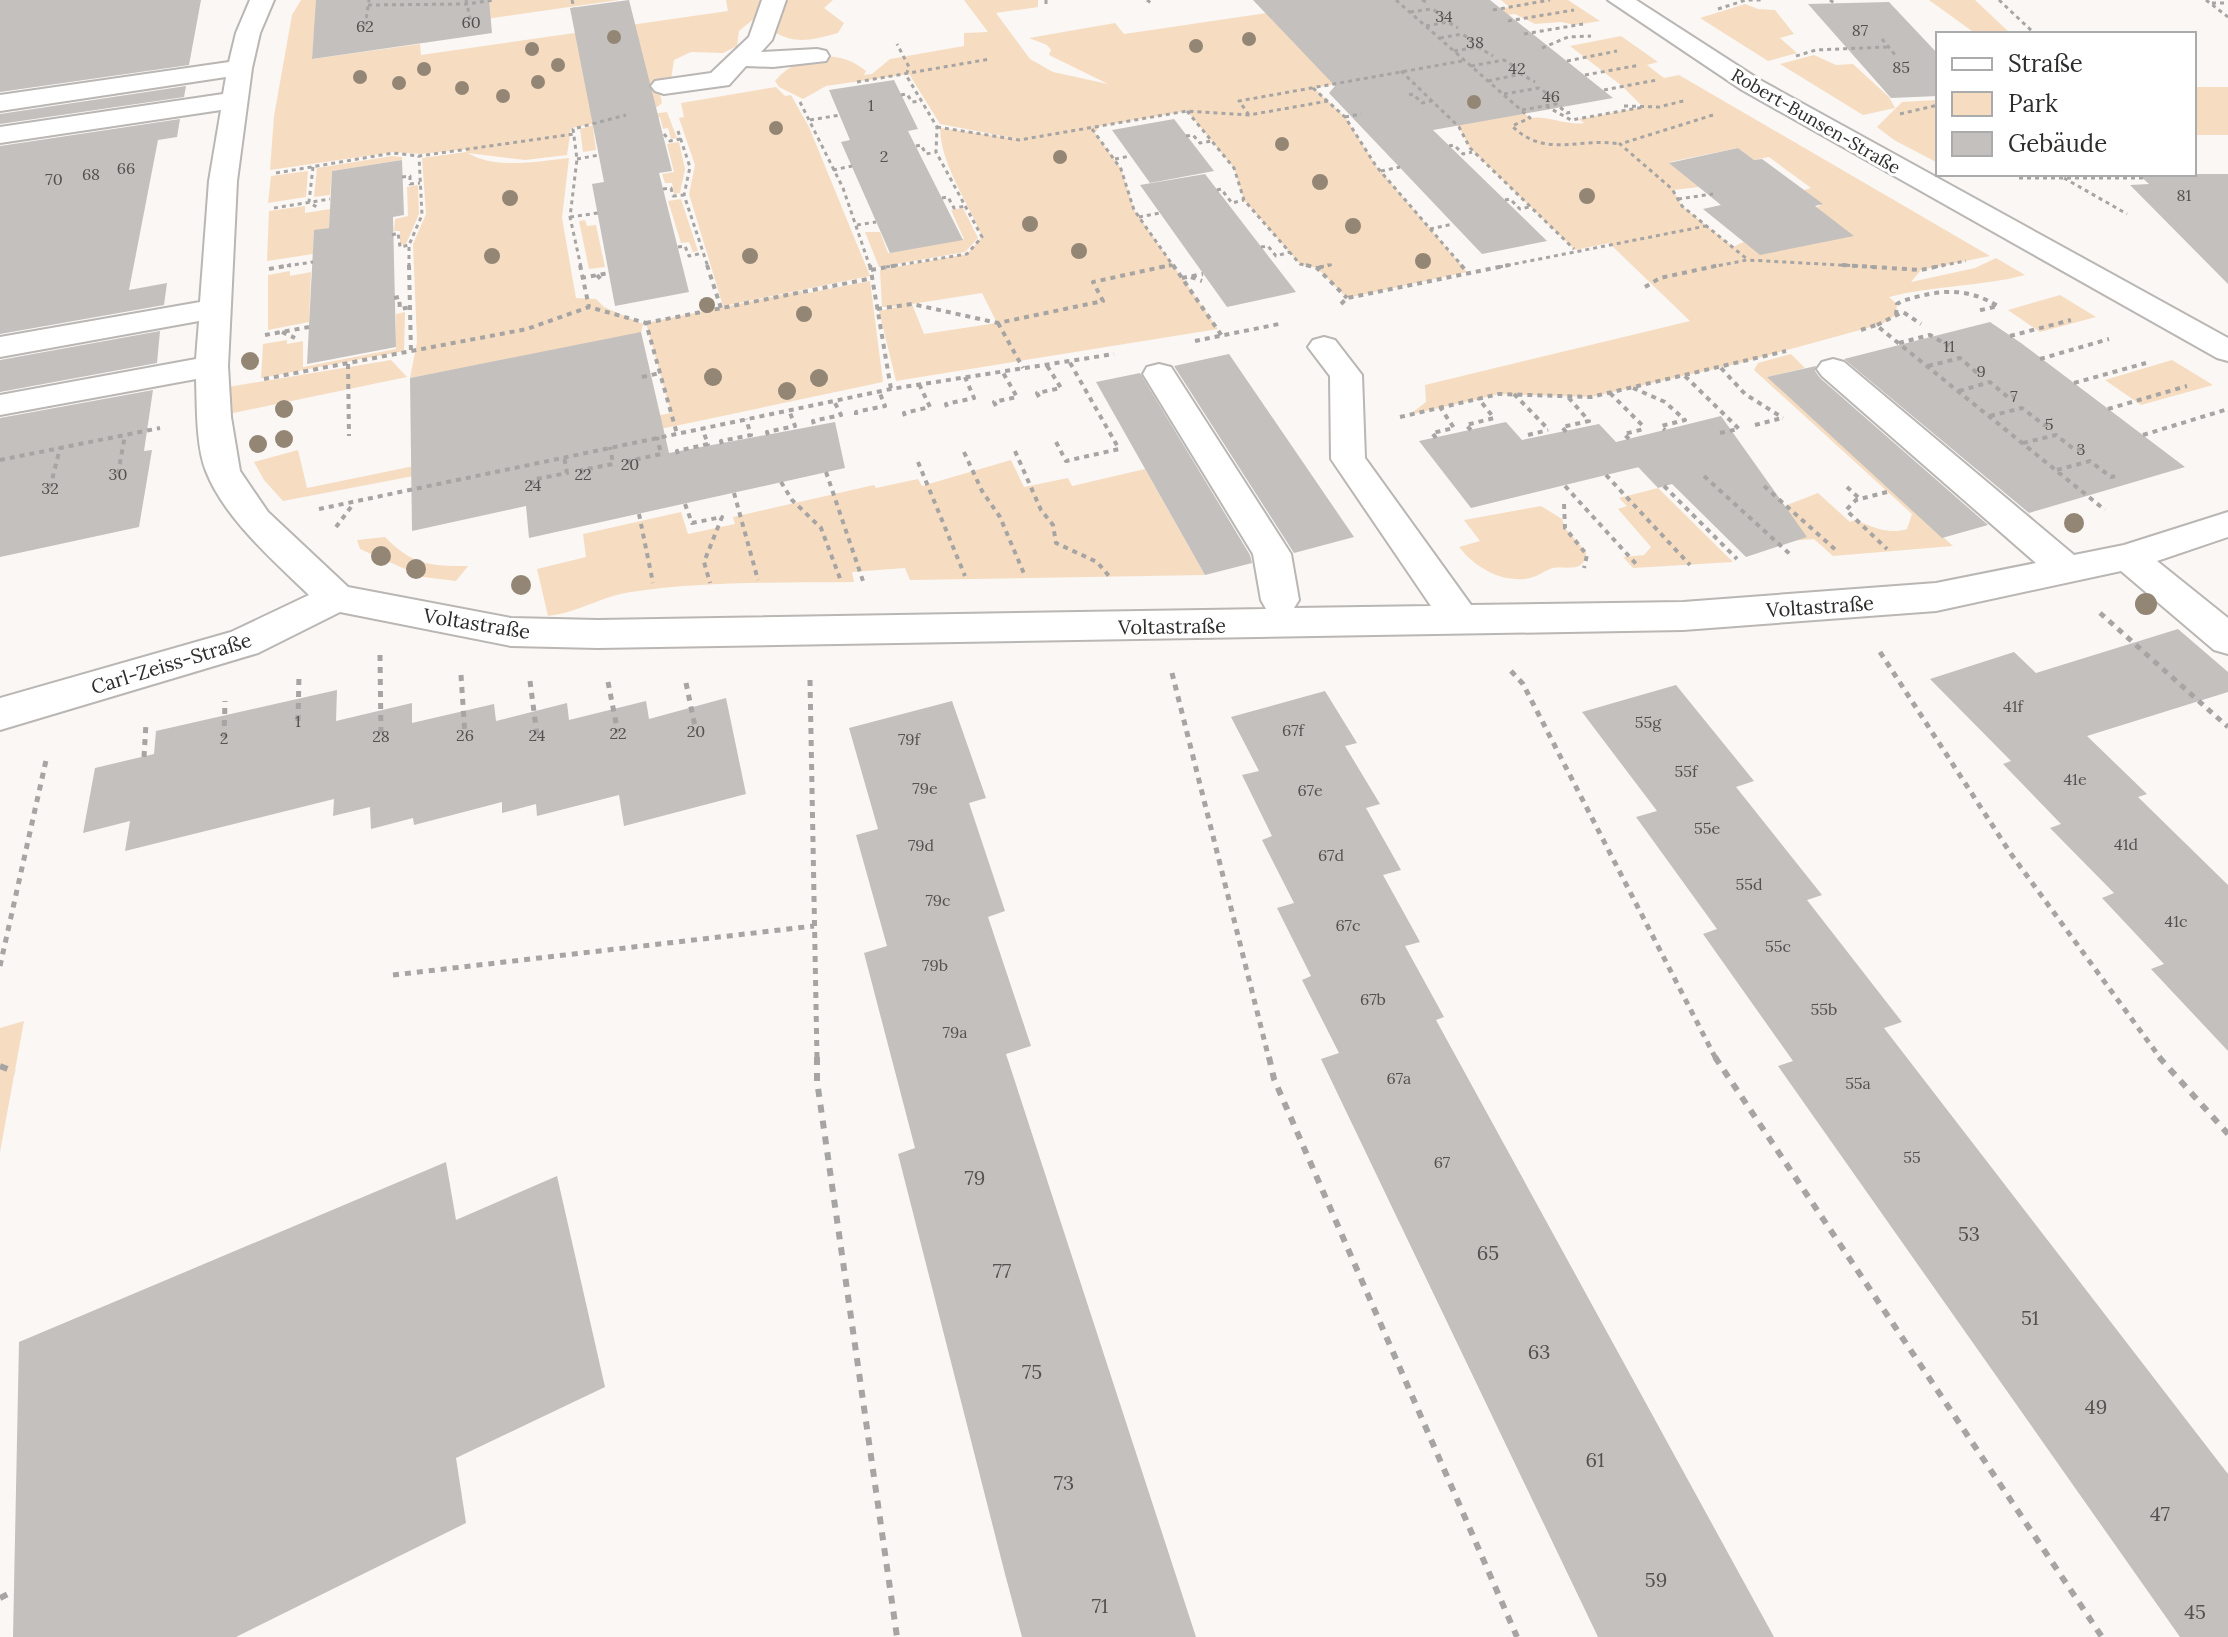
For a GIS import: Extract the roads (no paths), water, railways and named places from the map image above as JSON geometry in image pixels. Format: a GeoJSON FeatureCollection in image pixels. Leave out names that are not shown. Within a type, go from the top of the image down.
{"type":"FeatureCollection","features":[{"type":"Feature","properties":{"kind":"street"},"geometry":{"type":"LineString","coordinates":[[262,0],[248,33],[240,68],[223,181],[213,390],[223,471],[255,521],[336,598]]}},
{"type":"Feature","properties":{"kind":"street"},"geometry":{"type":"LineString","coordinates":[[664,86],[720,80],[725,71],[760,40],[774,0]]}},
{"type":"Feature","properties":{"kind":"street","name":"Robert-Bunsen-Straße"},"geometry":{"type":"LineString","coordinates":[[1620,0],[1733,75],[2228,351]]}},
{"type":"Feature","properties":{"kind":"street"},"geometry":{"type":"LineString","coordinates":[[741,58],[773,60],[817,56]]}},
{"type":"Feature","properties":{"kind":"street"},"geometry":{"type":"LineString","coordinates":[[0,103],[240,68]]}},
{"type":"Feature","properties":{"kind":"street"},"geometry":{"type":"LineString","coordinates":[[0,135],[235,100]]}},
{"type":"Feature","properties":{"kind":"street"},"geometry":{"type":"LineString","coordinates":[[0,347],[215,309]]}},
{"type":"Feature","properties":{"kind":"street"},"geometry":{"type":"LineString","coordinates":[[1335,361],[1348,459],[1461,620]]}},
{"type":"Feature","properties":{"kind":"street"},"geometry":{"type":"LineString","coordinates":[[1833,369],[2069,571]]}},
{"type":"Feature","properties":{"kind":"street"},"geometry":{"type":"LineString","coordinates":[[1159,374],[1272,554],[1280,600]]}},
{"type":"Feature","properties":{"kind":"street"},"geometry":{"type":"LineString","coordinates":[[0,405],[213,390]]}},
{"type":"Feature","properties":{"kind":"street","name":"Voltastraße"},"geometry":{"type":"LineString","coordinates":[[336,598],[523,633],[808,633],[1683,616],[1936,597],[2141,554],[2228,524]]}},
{"type":"Feature","properties":{"kind":"street"},"geometry":{"type":"LineString","coordinates":[[2141,554],[2228,640]]}},
{"type":"Feature","properties":{"kind":"street","name":"Carl-Zeiss-Straße"},"geometry":{"type":"LineString","coordinates":[[0,714],[244,643],[336,598]]}}]}
